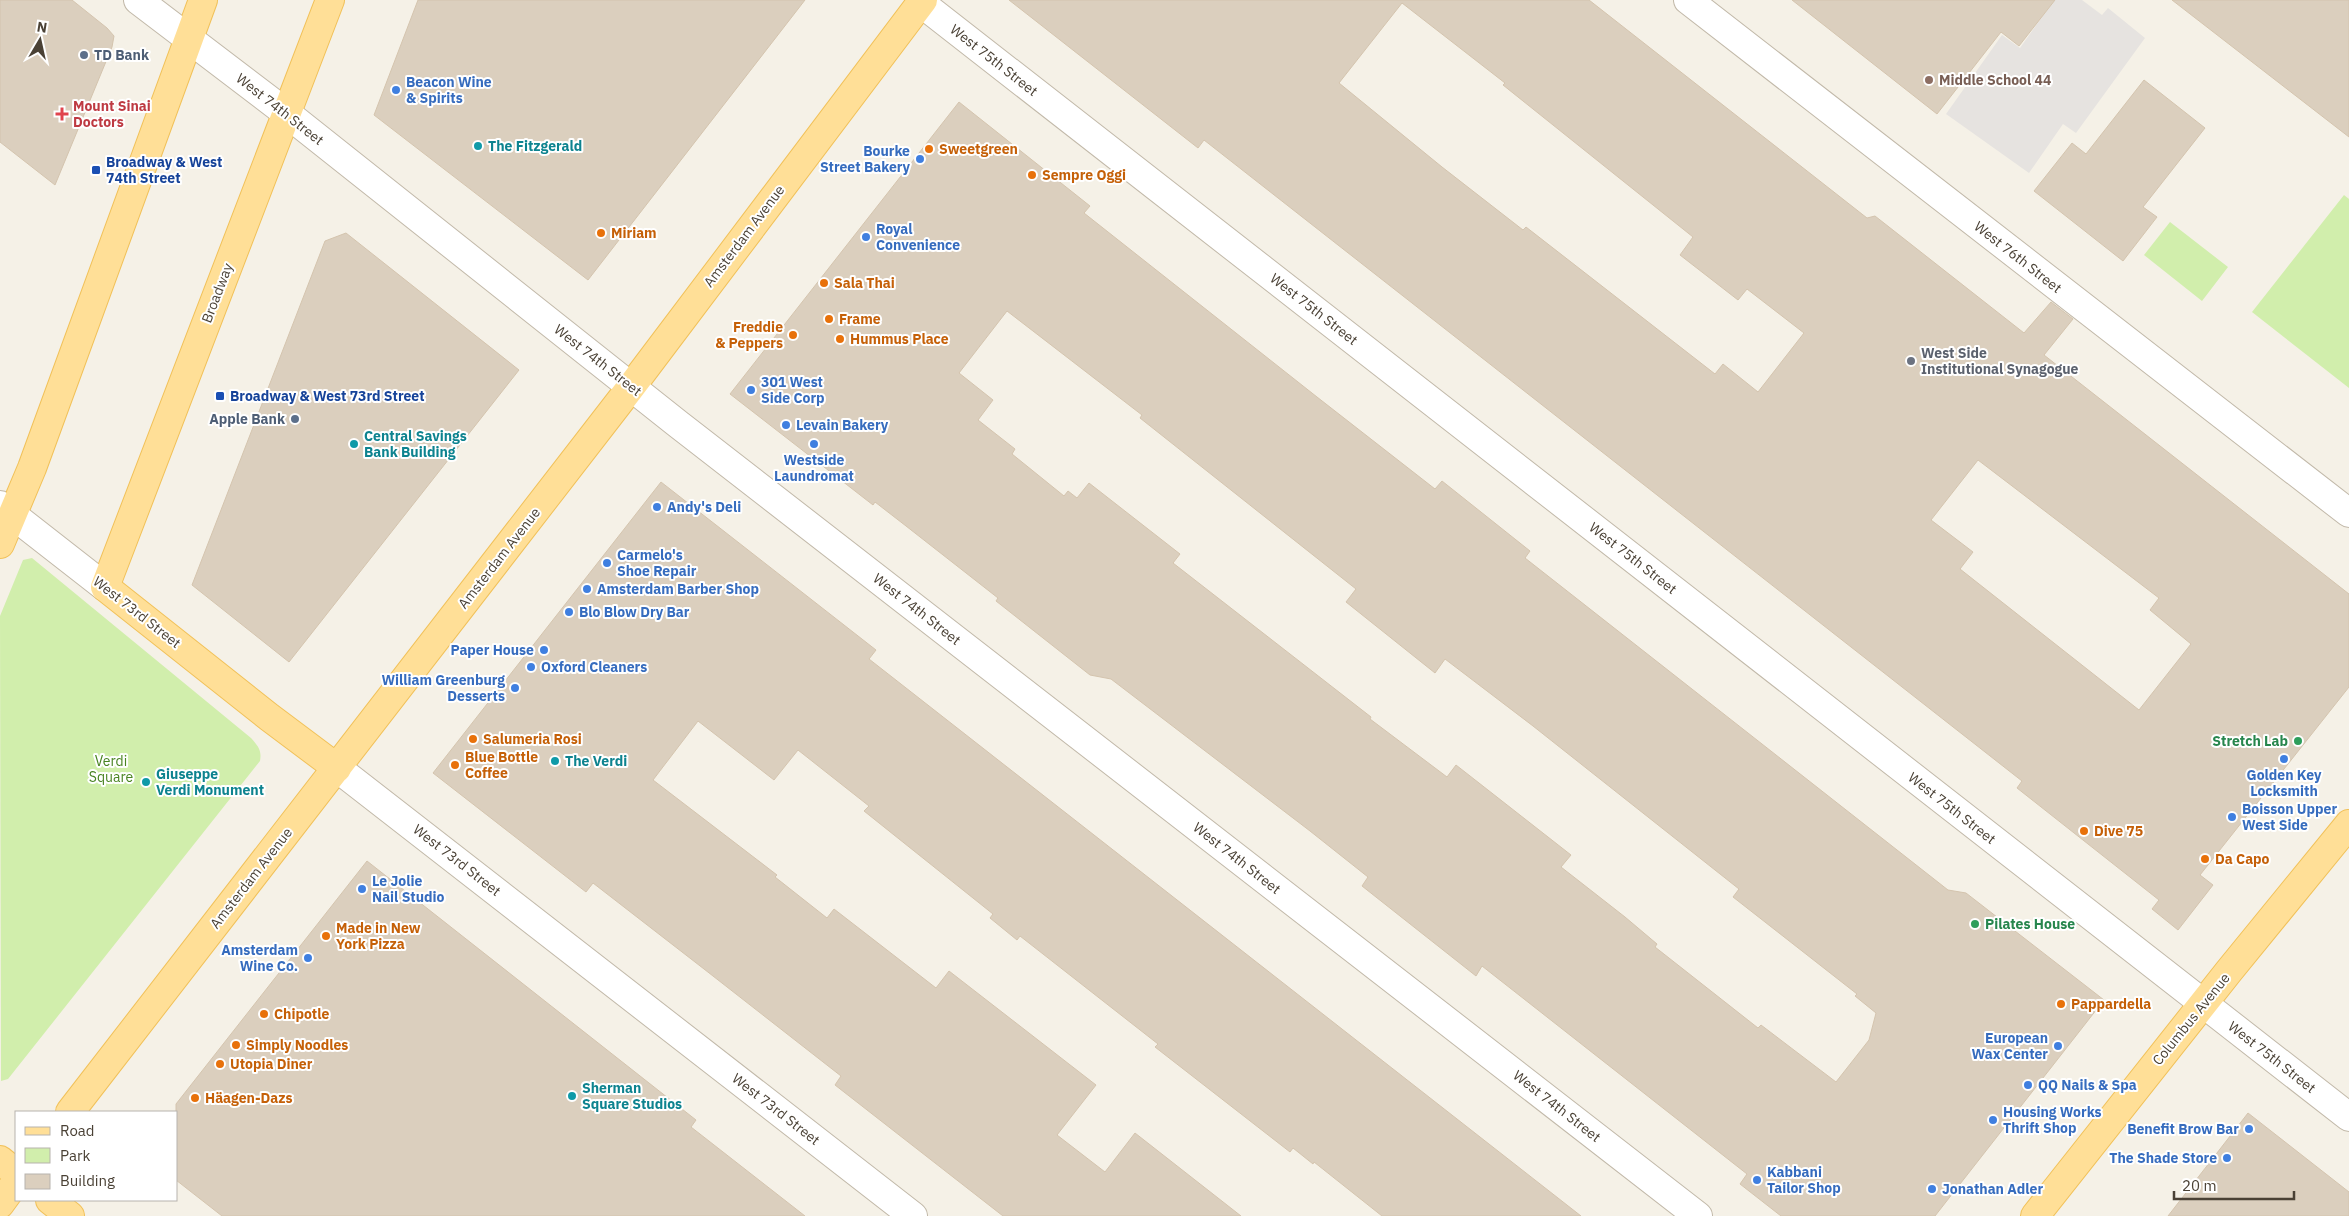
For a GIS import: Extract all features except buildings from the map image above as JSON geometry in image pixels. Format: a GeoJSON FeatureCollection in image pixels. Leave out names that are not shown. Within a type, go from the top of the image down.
{"type":"FeatureCollection","features":[{"type":"Feature","properties":{"kind":"main road"},"geometry":{"type":"LineString","coordinates":[[0,544],[6,510],[32,468],[203,0]]}},
{"type":"Feature","properties":{"kind":"main road","name":"Broadway"},"geometry":{"type":"LineString","coordinates":[[105,586],[330,0]]}},
{"type":"Feature","properties":{"kind":"main road","name":"Amsterdam Avenue"},"geometry":{"type":"LineString","coordinates":[[71,1111],[631,387],[920,1]]}},
{"type":"Feature","properties":{"kind":"main road","name":"West 73rd Street"},"geometry":{"type":"LineString","coordinates":[[105,586],[337,768]]}},
{"type":"Feature","properties":{"kind":"main road","name":"Columbus Avenue"},"geometry":{"type":"LineString","coordinates":[[2035,1216],[2349,824]]}},
{"type":"Feature","properties":{"kind":"main road"},"geometry":{"type":"LineString","coordinates":[[0,1160],[15,1172]]}},
{"type":"Feature","properties":{"kind":"main road"},"geometry":{"type":"LineString","coordinates":[[0,1204],[15,1183]]}},
{"type":"Feature","properties":{"kind":"main road"},"geometry":{"type":"LineString","coordinates":[[51,1201],[70,1216]]}},
{"type":"Feature","properties":{"kind":"street","name":"West 74th Street"},"geometry":{"type":"LineString","coordinates":[[138,0],[286,112],[631,387],[1698,1216]]}},
{"type":"Feature","properties":{"kind":"street","name":"West 76th Street"},"geometry":{"type":"LineString","coordinates":[[1688,0],[2349,513]]}},
{"type":"Feature","properties":{"kind":"street","name":"West 75th Street"},"geometry":{"type":"LineString","coordinates":[[920,1],[2349,1117]]}},
{"type":"Feature","properties":{"kind":"street","name":"West 73rd Street"},"geometry":{"type":"LineString","coordinates":[[6,510],[105,586]]}},
{"type":"Feature","properties":{"kind":"street","name":"West 73rd Street"},"geometry":{"type":"LineString","coordinates":[[337,768],[913,1216]]}},
{"type":"Feature","properties":{"kind":"green space"},"geometry":{"type":"Polygon","coordinates":[[[2344,195],[2349,199],[2349,388],[2252,312],[2344,195]]]}},
{"type":"Feature","properties":{"kind":"green space"},"geometry":{"type":"Polygon","coordinates":[[[2170,222],[2228,267],[2202,301],[2144,255],[2170,222]]]}},
{"type":"Feature","properties":{"kind":"green space","name":"Verdi Square"},"geometry":{"type":"Polygon","coordinates":[[[32,558],[251,738],[259,748],[260,761],[8,1079],[1,1081],[0,616],[23,560],[32,558]]]}},
{"type":"Feature","properties":{"kind":"shaded area"},"geometry":{"type":"Polygon","coordinates":[[[2054,0],[2082,0],[2102,15],[2108,8],[2145,38],[2076,133],[2063,124],[2029,173],[1946,114],[2002,35],[2020,48],[2054,0]]]}},
{"type":"Feature","properties":{"kind":"place","name":"TD Bank"},"geometry":{"type":"Point","coordinates":[84,55]}},
{"type":"Feature","properties":{"kind":"place","name":"Middle School 44"},"geometry":{"type":"Point","coordinates":[1929,80]}},
{"type":"Feature","properties":{"kind":"place","name":"Beacon Wine & Spirits"},"geometry":{"type":"Point","coordinates":[396,90]}},
{"type":"Feature","properties":{"kind":"place","name":"Mount Sinai Doctors"},"geometry":{"type":"Point","coordinates":[62,114]}},
{"type":"Feature","properties":{"kind":"place","name":"The Fitzgerald"},"geometry":{"type":"Point","coordinates":[478,146]}},
{"type":"Feature","properties":{"kind":"place","name":"Sweetgreen"},"geometry":{"type":"Point","coordinates":[929,149]}},
{"type":"Feature","properties":{"kind":"place","name":"Bourke Street Bakery"},"geometry":{"type":"Point","coordinates":[920,159]}},
{"type":"Feature","properties":{"kind":"place","name":"Broadway & West 74th Street"},"geometry":{"type":"Point","coordinates":[96,170]}},
{"type":"Feature","properties":{"kind":"place","name":"Sempre Oggi"},"geometry":{"type":"Point","coordinates":[1032,175]}},
{"type":"Feature","properties":{"kind":"place","name":"Miriam"},"geometry":{"type":"Point","coordinates":[601,233]}},
{"type":"Feature","properties":{"kind":"place","name":"Royal Convenience"},"geometry":{"type":"Point","coordinates":[866,237]}},
{"type":"Feature","properties":{"kind":"place","name":"Sala Thai"},"geometry":{"type":"Point","coordinates":[824,283]}},
{"type":"Feature","properties":{"kind":"place","name":"Frame"},"geometry":{"type":"Point","coordinates":[829,319]}},
{"type":"Feature","properties":{"kind":"place","name":"Freddie & Peppers"},"geometry":{"type":"Point","coordinates":[793,335]}},
{"type":"Feature","properties":{"kind":"place","name":"Hummus Place"},"geometry":{"type":"Point","coordinates":[840,339]}},
{"type":"Feature","properties":{"kind":"place","name":"West Side Institutional Synagogue"},"geometry":{"type":"Point","coordinates":[1911,361]}},
{"type":"Feature","properties":{"kind":"place","name":"301 West Side Corp"},"geometry":{"type":"Point","coordinates":[751,390]}},
{"type":"Feature","properties":{"kind":"place","name":"Broadway & West 73rd Street"},"geometry":{"type":"Point","coordinates":[220,396]}},
{"type":"Feature","properties":{"kind":"place","name":"Apple Bank"},"geometry":{"type":"Point","coordinates":[295,419]}},
{"type":"Feature","properties":{"kind":"place","name":"Levain Bakery"},"geometry":{"type":"Point","coordinates":[786,425]}},
{"type":"Feature","properties":{"kind":"place","name":"Central Savings Bank Building"},"geometry":{"type":"Point","coordinates":[354,444]}},
{"type":"Feature","properties":{"kind":"place","name":"Westside Laundromat"},"geometry":{"type":"Point","coordinates":[814,444]}},
{"type":"Feature","properties":{"kind":"place","name":"Andy's Deli"},"geometry":{"type":"Point","coordinates":[657,507]}},
{"type":"Feature","properties":{"kind":"place","name":"Carmelo's Shoe Repair"},"geometry":{"type":"Point","coordinates":[607,563]}},
{"type":"Feature","properties":{"kind":"place","name":"Amsterdam Barber Shop"},"geometry":{"type":"Point","coordinates":[587,589]}},
{"type":"Feature","properties":{"kind":"place","name":"Blo Blow Dry Bar"},"geometry":{"type":"Point","coordinates":[569,612]}},
{"type":"Feature","properties":{"kind":"place","name":"Paper House"},"geometry":{"type":"Point","coordinates":[544,650]}},
{"type":"Feature","properties":{"kind":"place","name":"Oxford Cleaners"},"geometry":{"type":"Point","coordinates":[531,667]}},
{"type":"Feature","properties":{"kind":"place","name":"William Greenburg Desserts"},"geometry":{"type":"Point","coordinates":[515,688]}},
{"type":"Feature","properties":{"kind":"place","name":"Salumeria Rosi"},"geometry":{"type":"Point","coordinates":[473,739]}},
{"type":"Feature","properties":{"kind":"place","name":"Stretch Lab"},"geometry":{"type":"Point","coordinates":[2298,741]}},
{"type":"Feature","properties":{"kind":"place","name":"Golden Key Locksmith"},"geometry":{"type":"Point","coordinates":[2284,759]}},
{"type":"Feature","properties":{"kind":"place","name":"The Verdi"},"geometry":{"type":"Point","coordinates":[555,761]}},
{"type":"Feature","properties":{"kind":"place","name":"Blue Bottle Coffee"},"geometry":{"type":"Point","coordinates":[455,765]}},
{"type":"Feature","properties":{"kind":"place","name":"Giuseppe Verdi Monument"},"geometry":{"type":"Point","coordinates":[146,782]}},
{"type":"Feature","properties":{"kind":"place","name":"Boisson Upper West Side"},"geometry":{"type":"Point","coordinates":[2232,817]}},
{"type":"Feature","properties":{"kind":"place","name":"Dive 75"},"geometry":{"type":"Point","coordinates":[2084,831]}},
{"type":"Feature","properties":{"kind":"place","name":"Da Capo"},"geometry":{"type":"Point","coordinates":[2205,859]}},
{"type":"Feature","properties":{"kind":"place","name":"Le Jolie Nail Studio"},"geometry":{"type":"Point","coordinates":[362,889]}},
{"type":"Feature","properties":{"kind":"place","name":"Pilates House"},"geometry":{"type":"Point","coordinates":[1975,924]}},
{"type":"Feature","properties":{"kind":"place","name":"Made in New York Pizza"},"geometry":{"type":"Point","coordinates":[326,936]}},
{"type":"Feature","properties":{"kind":"place","name":"Amsterdam Wine Co."},"geometry":{"type":"Point","coordinates":[308,958]}},
{"type":"Feature","properties":{"kind":"place","name":"Pappardella"},"geometry":{"type":"Point","coordinates":[2061,1004]}},
{"type":"Feature","properties":{"kind":"place","name":"Chipotle"},"geometry":{"type":"Point","coordinates":[264,1014]}},
{"type":"Feature","properties":{"kind":"place","name":"Simply Noodles"},"geometry":{"type":"Point","coordinates":[236,1045]}},
{"type":"Feature","properties":{"kind":"place","name":"European Wax Center"},"geometry":{"type":"Point","coordinates":[2058,1046]}},
{"type":"Feature","properties":{"kind":"place","name":"Utopia Diner"},"geometry":{"type":"Point","coordinates":[220,1064]}},
{"type":"Feature","properties":{"kind":"place","name":"QQ Nails & Spa"},"geometry":{"type":"Point","coordinates":[2028,1085]}},
{"type":"Feature","properties":{"kind":"place","name":"Sherman Square Studios"},"geometry":{"type":"Point","coordinates":[572,1096]}},
{"type":"Feature","properties":{"kind":"place","name":"Häagen-Dazs"},"geometry":{"type":"Point","coordinates":[195,1098]}},
{"type":"Feature","properties":{"kind":"place","name":"Housing Works Thrift Shop"},"geometry":{"type":"Point","coordinates":[1993,1120]}},
{"type":"Feature","properties":{"kind":"place","name":"Benefit Brow Bar"},"geometry":{"type":"Point","coordinates":[2249,1129]}},
{"type":"Feature","properties":{"kind":"place","name":"The Shade Store"},"geometry":{"type":"Point","coordinates":[2227,1158]}},
{"type":"Feature","properties":{"kind":"place","name":"Kabbani Tailor Shop"},"geometry":{"type":"Point","coordinates":[1757,1180]}},
{"type":"Feature","properties":{"kind":"place","name":"Jonathan Adler"},"geometry":{"type":"Point","coordinates":[1932,1189]}}]}
